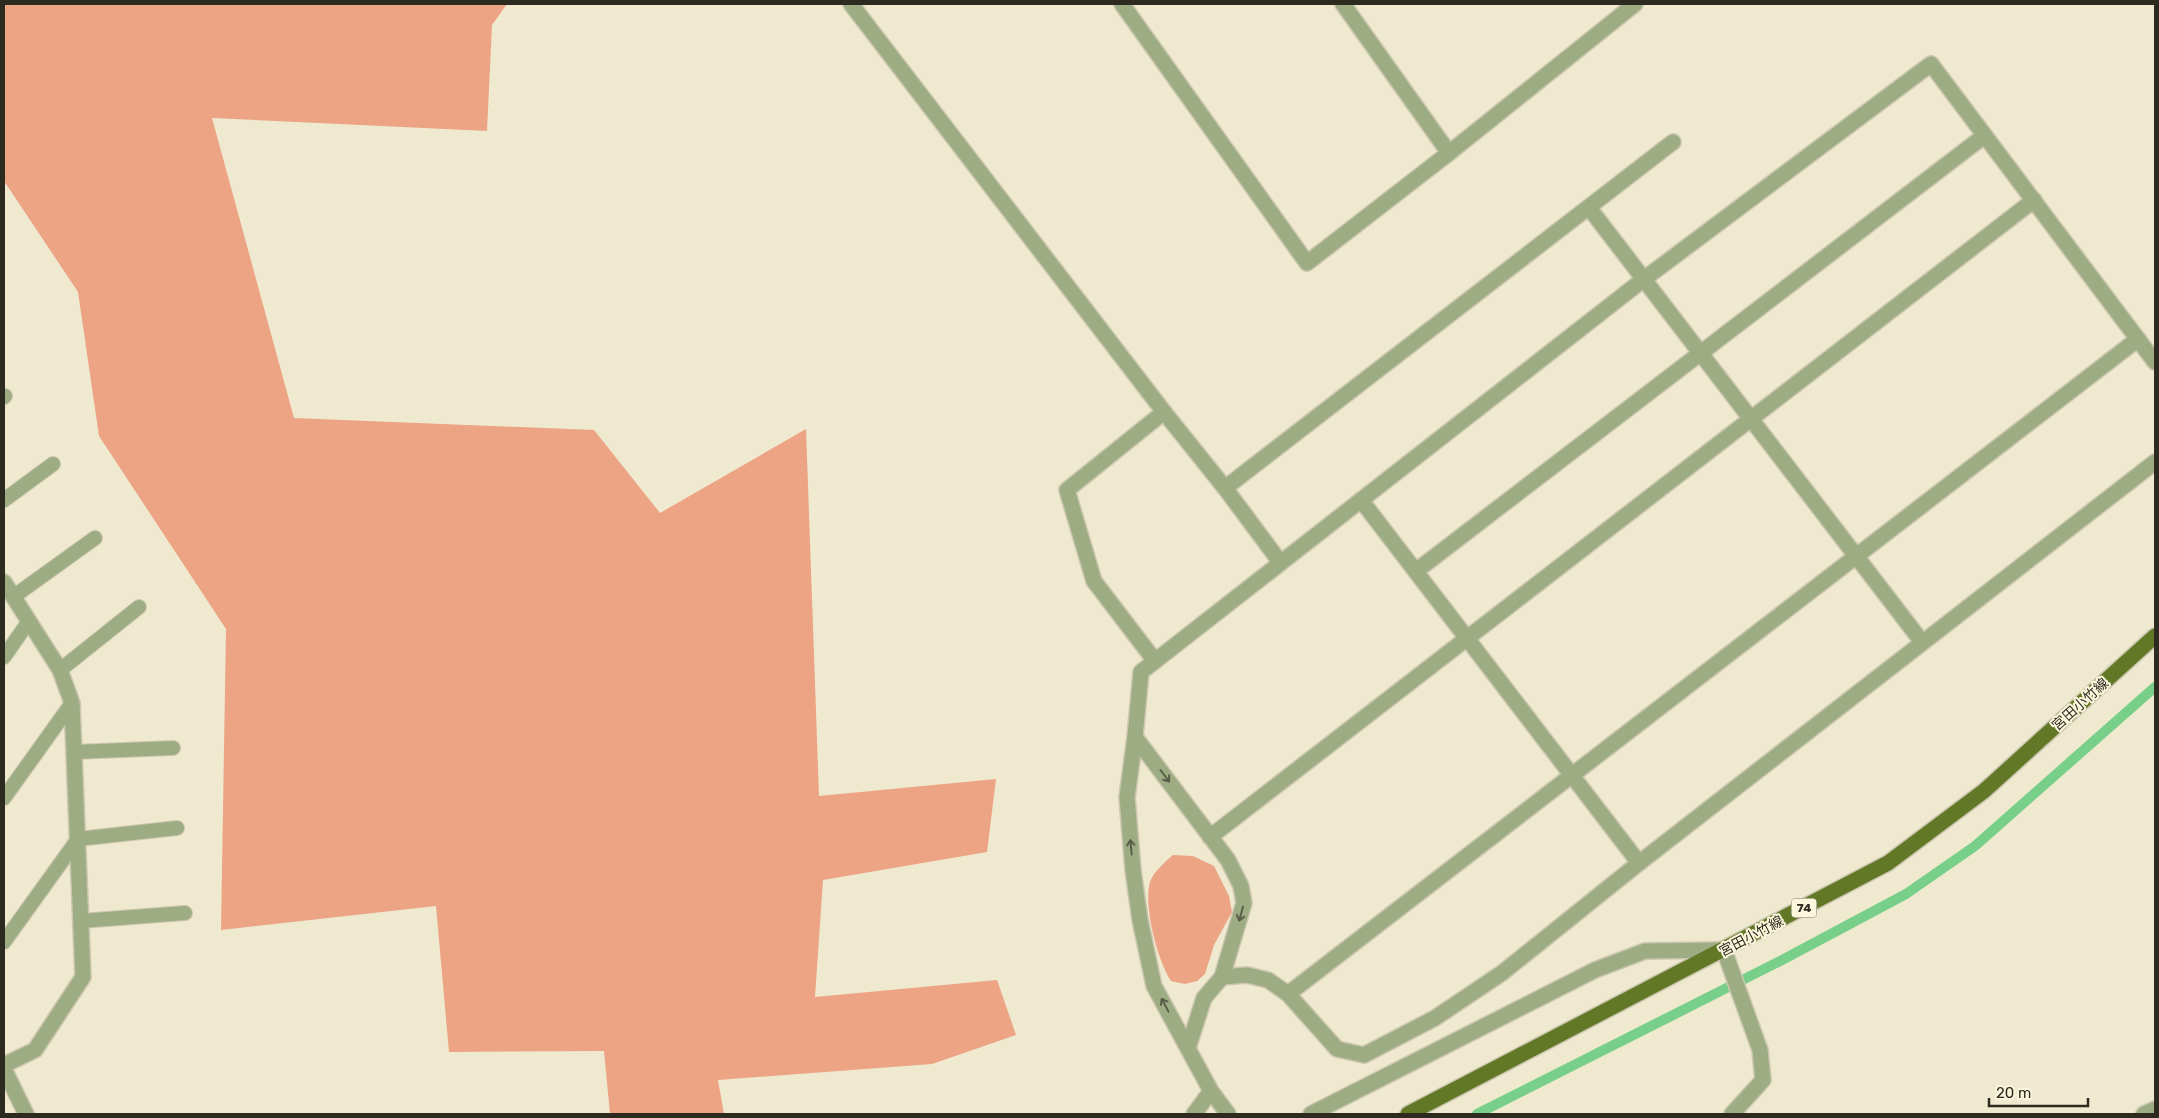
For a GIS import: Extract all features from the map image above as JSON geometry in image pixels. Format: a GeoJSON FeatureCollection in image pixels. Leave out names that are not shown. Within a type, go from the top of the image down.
{"type":"FeatureCollection","features":[{"type":"Feature","properties":{"kind":"main road","name":"宮田小竹線"},"geometry":{"type":"LineString","coordinates":[[1408,1114],[1888,863],[1984,791],[2155,636]]}},
{"type":"Feature","properties":{"kind":"street"},"geometry":{"type":"LineString","coordinates":[[851,4],[1164,412],[1225,488],[1280,562]]}},
{"type":"Feature","properties":{"kind":"street"},"geometry":{"type":"LineString","coordinates":[[1122,4],[1307,263],[1449,153],[1635,4]]}},
{"type":"Feature","properties":{"kind":"street"},"geometry":{"type":"LineString","coordinates":[[1343,4],[1449,153]]}},
{"type":"Feature","properties":{"kind":"street"},"geometry":{"type":"LineString","coordinates":[[1228,1114],[1211,1091],[1154,986],[1140,920],[1133,870],[1127,797],[1141,672],[1644,279],[1931,64],[2155,362]]}},
{"type":"Feature","properties":{"kind":"street"},"geometry":{"type":"LineString","coordinates":[[1416,570],[1984,136]]}},
{"type":"Feature","properties":{"kind":"street"},"geometry":{"type":"LineString","coordinates":[[1225,488],[1590,208],[1673,142]]}},
{"type":"Feature","properties":{"kind":"street"},"geometry":{"type":"LineString","coordinates":[[1210,837],[2034,200]]}},
{"type":"Feature","properties":{"kind":"street"},"geometry":{"type":"LineString","coordinates":[[1590,208],[1922,642]]}},
{"type":"Feature","properties":{"kind":"street"},"geometry":{"type":"LineString","coordinates":[[1288,994],[2138,339]]}},
{"type":"Feature","properties":{"kind":"street"},"geometry":{"type":"LineString","coordinates":[[1155,661],[1094,581],[1067,490],[1164,412]]}},
{"type":"Feature","properties":{"kind":"street"},"geometry":{"type":"LineString","coordinates":[[1222,977],[1247,975],[1268,980],[1288,994],[1337,1050],[1364,1055],[1435,1018],[1502,973],[1639,863],[2155,462]]}},
{"type":"Feature","properties":{"kind":"street"},"geometry":{"type":"LineString","coordinates":[[1361,500],[1639,863]]}},
{"type":"Feature","properties":{"kind":"street"},"geometry":{"type":"LineString","coordinates":[[4,582],[60,670],[72,703],[78,838],[83,976],[35,1050],[4,1067],[26,1114]]}},
{"type":"Feature","properties":{"kind":"street"},"geometry":{"type":"LineString","coordinates":[[1135,737],[1228,860],[1241,886],[1244,903],[1222,977],[1204,998],[1188,1048]]}},
{"type":"Feature","properties":{"kind":"street"},"geometry":{"type":"LineString","coordinates":[[1311,1114],[1595,970],[1645,951],[1724,950],[1760,1050],[1763,1080],[1732,1114]]}},
{"type":"Feature","properties":{"kind":"street"},"geometry":{"type":"LineString","coordinates":[[1194,1114],[1211,1091]]}},
{"type":"Feature","properties":{"kind":"street"},"geometry":{"type":"LineString","coordinates":[[2144,1114],[2155,1109]]}},
{"type":"Feature","properties":{"kind":"lane"},"geometry":{"type":"LineString","coordinates":[[4,500],[53,464]]}},
{"type":"Feature","properties":{"kind":"lane"},"geometry":{"type":"LineString","coordinates":[[13,597],[95,538]]}},
{"type":"Feature","properties":{"kind":"lane"},"geometry":{"type":"LineString","coordinates":[[60,670],[138,607]]}},
{"type":"Feature","properties":{"kind":"lane"},"geometry":{"type":"LineString","coordinates":[[4,657],[29,621]]}},
{"type":"Feature","properties":{"kind":"lane"},"geometry":{"type":"LineString","coordinates":[[4,798],[72,703]]}},
{"type":"Feature","properties":{"kind":"lane"},"geometry":{"type":"LineString","coordinates":[[74,752],[173,748]]}},
{"type":"Feature","properties":{"kind":"lane"},"geometry":{"type":"LineString","coordinates":[[4,942],[78,838],[177,828]]}},
{"type":"Feature","properties":{"kind":"lane"},"geometry":{"type":"LineString","coordinates":[[81,921],[185,913]]}},
{"type":"Feature","properties":{"kind":"shaded area"},"geometry":{"type":"Polygon","coordinates":[[[4,4],[507,4],[492,25],[487,131],[212,118],[294,418],[594,430],[660,513],[806,429],[819,796],[996,779],[987,852],[823,880],[815,997],[997,980],[1016,1035],[932,1064],[718,1080],[724,1114],[610,1114],[604,1051],[449,1052],[436,906],[221,930],[226,629],[99,436],[78,292],[4,181],[4,4]]]}},
{"type":"Feature","properties":{"kind":"shaded area"},"geometry":{"type":"Polygon","coordinates":[[[1173,855],[1193,856],[1214,866],[1229,896],[1232,912],[1214,945],[1205,974],[1197,981],[1185,984],[1171,981],[1166,972],[1153,933],[1148,904],[1150,882],[1154,874],[1173,855]]]}},
{"type":"Feature","properties":{"kind":"waterway"},"geometry":{"type":"LineString","coordinates":[[1477,1114],[1784,959],[1906,894],[1975,846],[2155,687]]}}]}
